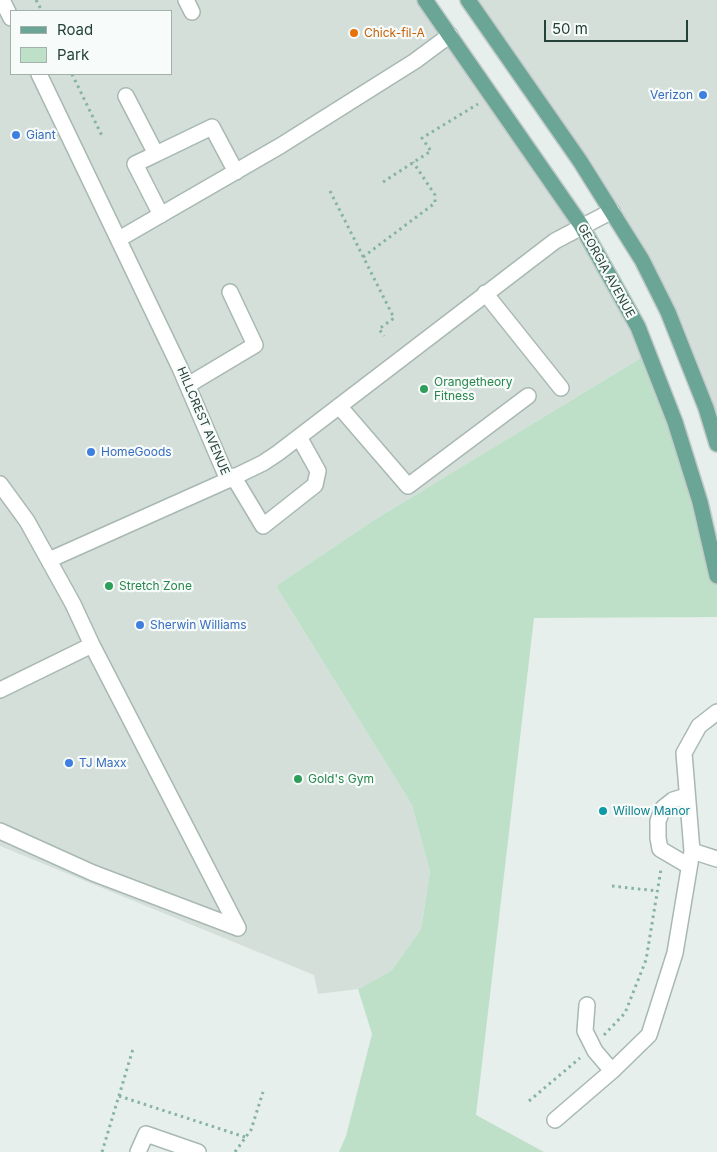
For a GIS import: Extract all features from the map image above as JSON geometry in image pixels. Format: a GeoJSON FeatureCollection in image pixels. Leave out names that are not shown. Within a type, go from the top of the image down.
{"type":"FeatureCollection","features":[{"type":"Feature","properties":{"kind":"main road","name":"GEORGIA AVENUE"},"geometry":{"type":"LineString","coordinates":[[425,0],[581,225],[638,327],[676,422],[700,502],[717,576]]}},
{"type":"Feature","properties":{"kind":"main road"},"geometry":{"type":"LineString","coordinates":[[468,0],[612,211],[642,260],[668,312],[706,408],[717,444]]}},
{"type":"Feature","properties":{"kind":"street"},"geometry":{"type":"LineString","coordinates":[[2,0],[10,16]]}},
{"type":"Feature","properties":{"kind":"street"},"geometry":{"type":"LineString","coordinates":[[119,239],[236,172],[351,102],[450,36]]}},
{"type":"Feature","properties":{"kind":"street","name":"HILLCREST AVENUE"},"geometry":{"type":"LineString","coordinates":[[39,75],[231,478],[263,463],[300,437],[555,241],[581,225],[612,211]]}},
{"type":"Feature","properties":{"kind":"street"},"geometry":{"type":"LineString","coordinates":[[126,96],[156,154]]}},
{"type":"Feature","properties":{"kind":"street"},"geometry":{"type":"LineString","coordinates":[[161,215],[135,164],[212,127],[236,172]]}},
{"type":"Feature","properties":{"kind":"street"},"geometry":{"type":"LineString","coordinates":[[188,385],[255,345],[230,292]]}},
{"type":"Feature","properties":{"kind":"street"},"geometry":{"type":"LineString","coordinates":[[485,293],[561,388]]}},
{"type":"Feature","properties":{"kind":"street"},"geometry":{"type":"LineString","coordinates":[[339,406],[408,486],[528,396]]}},
{"type":"Feature","properties":{"kind":"street"},"geometry":{"type":"LineString","coordinates":[[50,560],[231,478],[263,526],[315,485],[318,471],[300,437]]}},
{"type":"Feature","properties":{"kind":"street"},"geometry":{"type":"LineString","coordinates":[[0,484],[27,521],[74,604],[92,646],[238,928],[92,873],[0,831]]}},
{"type":"Feature","properties":{"kind":"street"},"geometry":{"type":"LineString","coordinates":[[0,690],[92,646]]}},
{"type":"Feature","properties":{"kind":"street"},"geometry":{"type":"LineString","coordinates":[[556,1120],[612,1071],[649,1035],[675,953],[690,858],[684,753],[699,726],[717,712]]}},
{"type":"Feature","properties":{"kind":"street"},"geometry":{"type":"LineString","coordinates":[[686,796],[673,800],[663,808],[658,821],[660,849],[690,858],[717,859]]}},
{"type":"Feature","properties":{"kind":"street"},"geometry":{"type":"LineString","coordinates":[[587,1005],[585,1031],[593,1046],[612,1071]]}},
{"type":"Feature","properties":{"kind":"street"},"geometry":{"type":"LineString","coordinates":[[138,1152],[146,1134],[198,1152]]}},
{"type":"Feature","properties":{"kind":"path"},"geometry":{"type":"LineString","coordinates":[[72,75],[103,138]]}},
{"type":"Feature","properties":{"kind":"path"},"geometry":{"type":"LineString","coordinates":[[383,182],[430,151],[422,138],[479,104]]}},
{"type":"Feature","properties":{"kind":"path"},"geometry":{"type":"LineString","coordinates":[[363,257],[435,203],[435,195],[413,162]]}},
{"type":"Feature","properties":{"kind":"path"},"geometry":{"type":"LineString","coordinates":[[330,191],[394,318],[380,329],[384,336]]}},
{"type":"Feature","properties":{"kind":"path"},"geometry":{"type":"LineString","coordinates":[[529,1101],[593,1046],[624,1014],[646,960],[661,870],[659,864]]}},
{"type":"Feature","properties":{"kind":"path"},"geometry":{"type":"LineString","coordinates":[[612,886],[657,891]]}},
{"type":"Feature","properties":{"kind":"path"},"geometry":{"type":"LineString","coordinates":[[102,1152],[133,1049]]}},
{"type":"Feature","properties":{"kind":"path"},"geometry":{"type":"LineString","coordinates":[[235,1152],[251,1130],[263,1092]]}},
{"type":"Feature","properties":{"kind":"path"},"geometry":{"type":"LineString","coordinates":[[119,1096],[245,1137]]}},
{"type":"Feature","properties":{"kind":"shaded area"},"geometry":{"type":"Polygon","coordinates":[[[0,0],[425,0],[581,225],[649,353],[374,520],[276,586],[412,805],[430,872],[421,929],[391,971],[358,989],[318,994],[314,975],[0,846],[0,0]]]}},
{"type":"Feature","properties":{"kind":"shaded area"},"geometry":{"type":"Polygon","coordinates":[[[468,0],[717,0],[717,445],[668,312],[468,0]]]}},
{"type":"Feature","properties":{"kind":"green space"},"geometry":{"type":"Polygon","coordinates":[[[649,353],[717,576],[717,617],[534,618],[476,1115],[544,1152],[339,1152],[346,1136],[372,1034],[358,989],[391,971],[421,929],[430,872],[412,805],[276,586],[374,520],[649,353]]]}},
{"type":"Feature","properties":{"kind":"place","name":"Chick-fil-A"},"geometry":{"type":"Point","coordinates":[354,33]}},
{"type":"Feature","properties":{"kind":"place","name":"Verizon"},"geometry":{"type":"Point","coordinates":[703,95]}},
{"type":"Feature","properties":{"kind":"place","name":"Giant"},"geometry":{"type":"Point","coordinates":[16,135]}},
{"type":"Feature","properties":{"kind":"place","name":"Orangetheory Fitness"},"geometry":{"type":"Point","coordinates":[424,389]}},
{"type":"Feature","properties":{"kind":"place","name":"HomeGoods"},"geometry":{"type":"Point","coordinates":[91,452]}},
{"type":"Feature","properties":{"kind":"place","name":"Stretch Zone"},"geometry":{"type":"Point","coordinates":[109,586]}},
{"type":"Feature","properties":{"kind":"place","name":"Sherwin Williams"},"geometry":{"type":"Point","coordinates":[140,625]}},
{"type":"Feature","properties":{"kind":"place","name":"TJ Maxx"},"geometry":{"type":"Point","coordinates":[69,763]}},
{"type":"Feature","properties":{"kind":"place","name":"Gold's Gym"},"geometry":{"type":"Point","coordinates":[298,779]}},
{"type":"Feature","properties":{"kind":"place","name":"Willow Manor"},"geometry":{"type":"Point","coordinates":[603,811]}}]}
